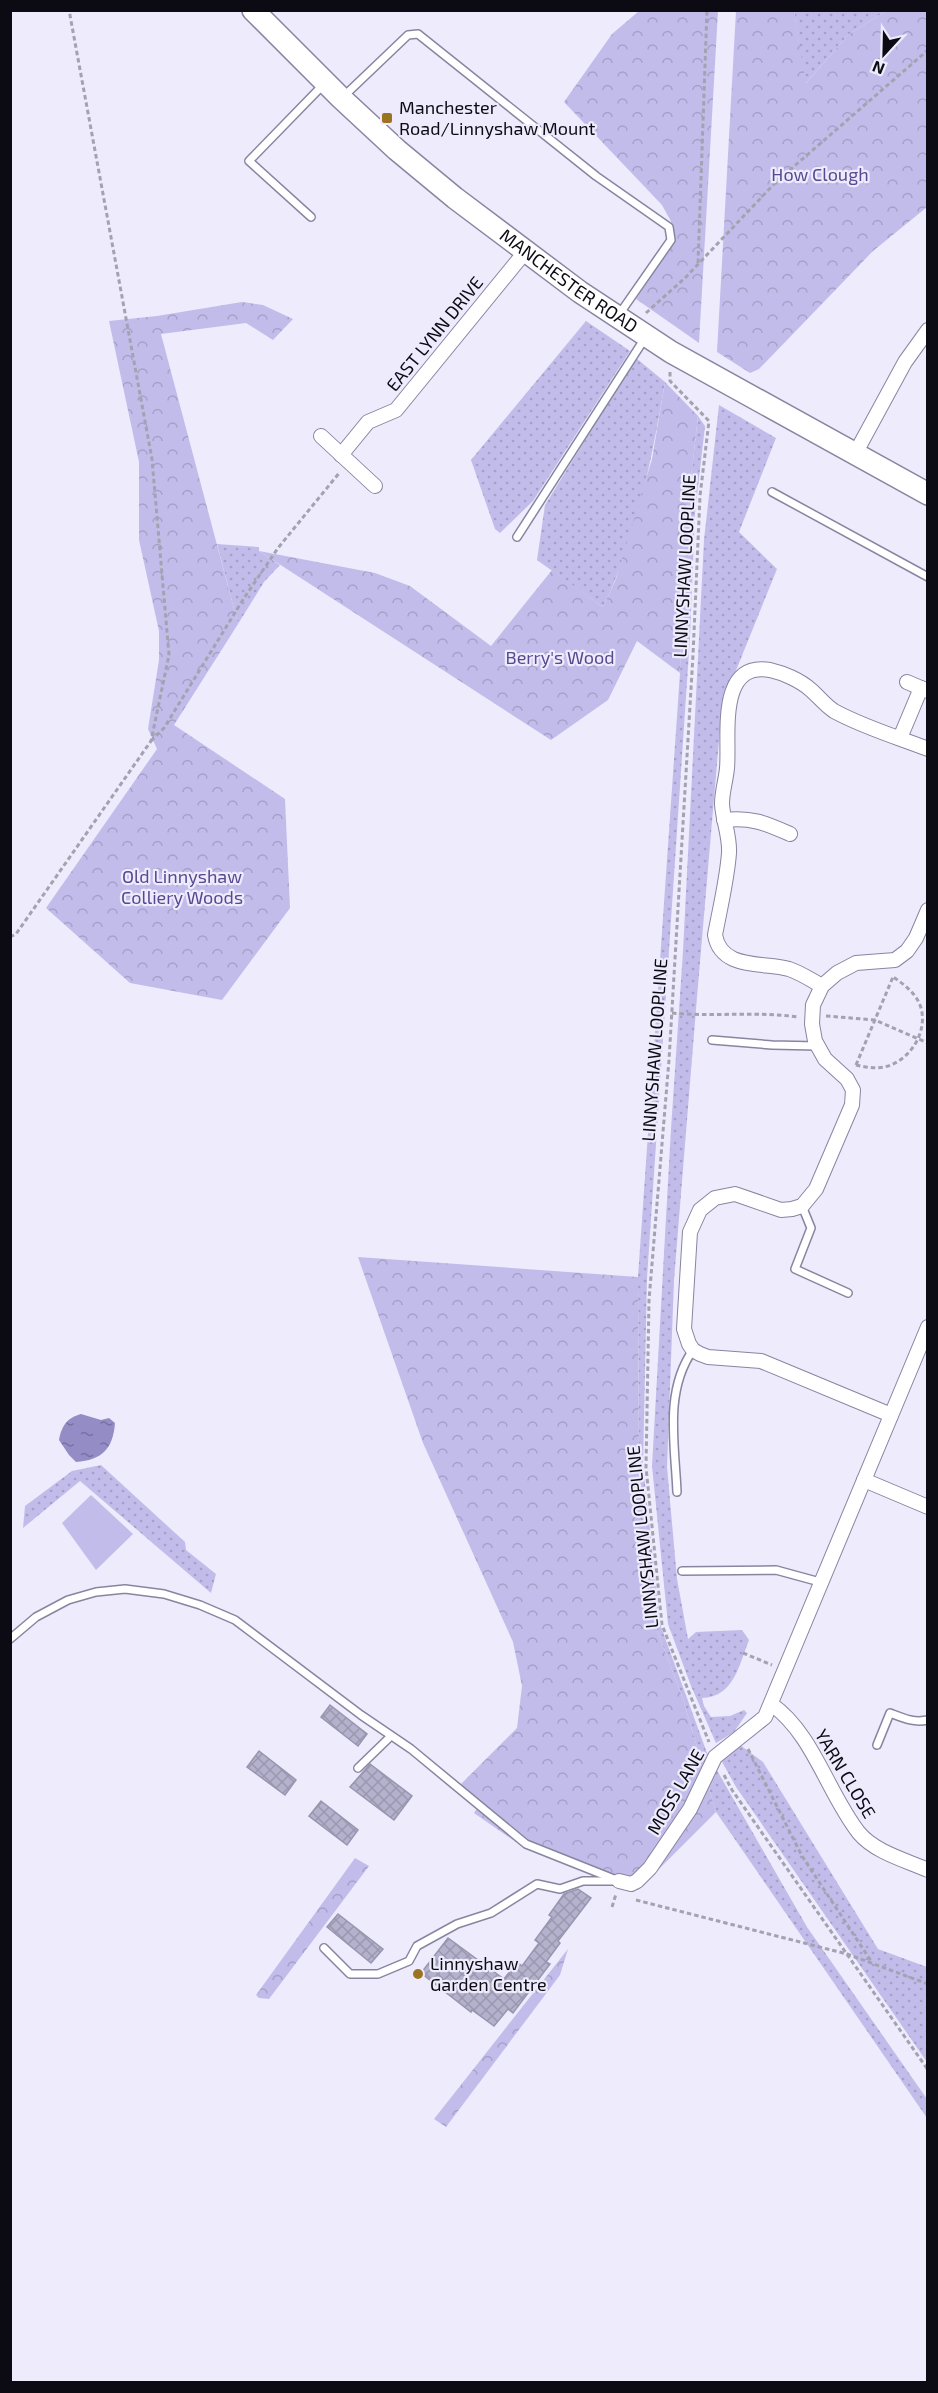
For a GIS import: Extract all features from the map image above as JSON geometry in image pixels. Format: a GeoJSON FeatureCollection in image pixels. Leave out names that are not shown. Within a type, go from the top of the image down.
{"type":"FeatureCollection","features":[{"type":"Feature","properties":{"kind":"main road","name":"MANCHESTER ROAD"},"geometry":{"type":"LineString","coordinates":[[253,10],[341,99],[414,164],[525,252],[632,327],[675,354],[927,494]]}},
{"type":"Feature","properties":{"kind":"street","name":"EAST LYNN DRIVE"},"geometry":{"type":"LineString","coordinates":[[345,458],[368,422],[396,410],[525,252]]}},
{"type":"Feature","properties":{"kind":"street"},"geometry":{"type":"LineString","coordinates":[[855,454],[905,362],[927,330]]}},
{"type":"Feature","properties":{"kind":"street"},"geometry":{"type":"LineString","coordinates":[[321,436],[375,486]]}},
{"type":"Feature","properties":{"kind":"street"},"geometry":{"type":"LineString","coordinates":[[822,986],[786,968],[739,961],[721,951],[716,935],[729,855],[729,841],[722,804],[727,766],[726,734],[729,705],[738,681],[747,673],[759,669],[772,670],[800,681],[835,711],[927,749]]}},
{"type":"Feature","properties":{"kind":"street"},"geometry":{"type":"LineString","coordinates":[[900,738],[924,689],[907,682]]}},
{"type":"Feature","properties":{"kind":"street"},"geometry":{"type":"LineString","coordinates":[[724,820],[743,818],[759,820],[790,834]]}},
{"type":"Feature","properties":{"kind":"street"},"geometry":{"type":"LineString","coordinates":[[891,1415],[761,1361],[708,1357],[693,1350],[684,1329],[690,1232],[699,1210],[715,1198],[735,1194],[781,1210],[802,1206],[816,1189],[852,1105],[853,1090],[842,1075],[825,1059],[814,1041],[813,1005],[822,986],[837,973],[856,963],[895,960],[907,951],[916,938],[927,910]]}},
{"type":"Feature","properties":{"kind":"street","name":"MOSS LANE"},"geometry":{"type":"LineString","coordinates":[[618,1889],[637,1881],[650,1868],[690,1809],[715,1757],[765,1718],[927,1327]]}},
{"type":"Feature","properties":{"kind":"street"},"geometry":{"type":"LineString","coordinates":[[864,1480],[927,1507]]}},
{"type":"Feature","properties":{"kind":"street","name":"YARN CLOSE"},"geometry":{"type":"LineString","coordinates":[[771,1704],[793,1723],[860,1834],[878,1848],[927,1870]]}},
{"type":"Feature","properties":{"kind":"lane"},"geometry":{"type":"LineString","coordinates":[[341,99],[408,35],[418,34],[596,176],[669,227],[671,240],[632,327],[517,537]]}},
{"type":"Feature","properties":{"kind":"lane"},"geometry":{"type":"LineString","coordinates":[[311,217],[249,160],[325,83]]}},
{"type":"Feature","properties":{"kind":"lane"},"geometry":{"type":"LineString","coordinates":[[772,492],[927,577]]}},
{"type":"Feature","properties":{"kind":"lane"},"geometry":{"type":"LineString","coordinates":[[712,1040],[817,1046]]}},
{"type":"Feature","properties":{"kind":"lane"},"geometry":{"type":"LineString","coordinates":[[802,1206],[810,1228],[795,1269],[848,1293]]}},
{"type":"Feature","properties":{"kind":"lane"},"geometry":{"type":"LineString","coordinates":[[677,1492],[674,1394],[682,1369],[693,1350]]}},
{"type":"Feature","properties":{"kind":"lane"},"geometry":{"type":"LineString","coordinates":[[682,1571],[776,1570],[791,1572],[820,1582]]}},
{"type":"Feature","properties":{"kind":"lane"},"geometry":{"type":"LineString","coordinates":[[10,1639],[36,1617],[68,1600],[96,1592],[125,1589],[164,1594],[200,1605],[234,1620],[411,1749],[526,1844],[618,1889]]}},
{"type":"Feature","properties":{"kind":"lane"},"geometry":{"type":"LineString","coordinates":[[877,1745],[890,1713],[908,1720],[919,1722],[927,1720]]}},
{"type":"Feature","properties":{"kind":"lane"},"geometry":{"type":"LineString","coordinates":[[358,1768],[391,1736]]}},
{"type":"Feature","properties":{"kind":"lane"},"geometry":{"type":"LineString","coordinates":[[324,1948],[350,1974],[378,1974],[409,1961],[417,1946],[457,1924],[491,1913],[537,1884],[560,1888],[583,1881],[618,1889]]}},
{"type":"Feature","properties":{"kind":"path"},"geometry":{"type":"LineString","coordinates":[[69,10],[152,459],[169,655],[151,741]]}},
{"type":"Feature","properties":{"kind":"path"},"geometry":{"type":"LineString","coordinates":[[698,265],[707,10]]}},
{"type":"Feature","properties":{"kind":"path"},"geometry":{"type":"LineString","coordinates":[[632,327],[698,265],[776,182],[927,50]]}},
{"type":"Feature","properties":{"kind":"path","name":"LINNYSHAW LOOPLINE"},"geometry":{"type":"LineString","coordinates":[[675,354],[670,381],[710,421],[700,496],[693,666],[672,1013],[649,1300],[646,1467],[662,1625],[715,1757],[732,1790],[927,2070]]}},
{"type":"Feature","properties":{"kind":"path"},"geometry":{"type":"LineString","coordinates":[[10,937],[16,934],[151,741],[164,728],[278,548],[345,458]]}},
{"type":"Feature","properties":{"kind":"path"},"geometry":{"type":"LineString","coordinates":[[842,1075],[856,1065],[893,977],[895,960]]}},
{"type":"Feature","properties":{"kind":"path"},"geometry":{"type":"LineString","coordinates":[[856,1065],[884,1067],[897,1062],[911,1051],[919,1039],[922,1023],[921,1009],[914,994],[893,977]]}},
{"type":"Feature","properties":{"kind":"path"},"geometry":{"type":"LineString","coordinates":[[672,1013],[705,1016],[771,1013],[875,1020],[927,1042]]}},
{"type":"Feature","properties":{"kind":"path"},"geometry":{"type":"LineString","coordinates":[[743,1653],[783,1670]]}},
{"type":"Feature","properties":{"kind":"path"},"geometry":{"type":"LineString","coordinates":[[747,1733],[747,1747],[802,1856],[872,1962]]}},
{"type":"Feature","properties":{"kind":"path"},"geometry":{"type":"LineString","coordinates":[[630,1898],[847,1954],[927,1984]]}},
{"type":"Feature","properties":{"kind":"green space"},"geometry":{"type":"Polygon","coordinates":[[[639,11],[718,11],[699,343],[636,299],[675,240],[673,225],[662,205],[564,102],[612,34],[639,11]]]}},
{"type":"Feature","properties":{"kind":"green space","name":"How Clough"},"geometry":{"type":"Polygon","coordinates":[[[736,11],[794,11],[806,83],[849,34],[886,11],[928,11],[927,207],[873,251],[759,369],[750,373],[717,352],[736,11]]]}},
{"type":"Feature","properties":{"kind":"green space"},"geometry":{"type":"Polygon","coordinates":[[[794,11],[886,11],[849,34],[805,84],[794,11]]]}},
{"type":"Feature","properties":{"kind":"green space","name":"Old Linnyshaw Colliery Woods"},"geometry":{"type":"Polygon","coordinates":[[[242,302],[263,305],[293,319],[273,340],[246,323],[161,334],[238,624],[174,725],[285,799],[290,908],[222,1000],[130,983],[46,908],[157,749],[148,729],[159,660],[159,631],[139,540],[139,462],[109,321],[157,316],[242,302]]]}},
{"type":"Feature","properties":{"kind":"green space"},"geometry":{"type":"Polygon","coordinates":[[[586,321],[630,351],[533,501],[500,533],[495,529],[471,460],[586,321]]]}},
{"type":"Feature","properties":{"kind":"green space"},"geometry":{"type":"Polygon","coordinates":[[[636,358],[665,382],[642,497],[625,553],[603,607],[537,560],[545,505],[636,358]]]}},
{"type":"Feature","properties":{"kind":"green space","name":"Berry's Wood"},"geometry":{"type":"Polygon","coordinates":[[[665,382],[698,416],[683,549],[680,673],[637,641],[608,700],[551,740],[259,551],[375,573],[410,586],[491,646],[552,570],[603,607],[616,579],[652,459],[665,382]]]}},
{"type":"Feature","properties":{"kind":"green space"},"geometry":{"type":"Polygon","coordinates":[[[719,405],[776,438],[739,532],[777,569],[722,705],[674,1280],[667,1467],[677,1579],[688,1639],[696,1632],[742,1630],[749,1640],[734,1678],[728,1686],[713,1696],[702,1698],[711,1717],[730,1716],[744,1710],[747,1713],[734,1732],[716,1743],[691,1686],[668,1624],[652,1466],[683,951],[704,540],[719,405]]]}},
{"type":"Feature","properties":{"kind":"green space"},"geometry":{"type":"Polygon","coordinates":[[[698,416],[705,426],[695,513],[690,637],[647,1278],[643,1465],[660,1624],[707,1753],[807,1927],[927,2099],[927,2118],[716,1812],[683,1699],[655,1625],[639,1463],[638,1277],[680,673],[683,549],[698,416]]]}},
{"type":"Feature","properties":{"kind":"green space"},"geometry":{"type":"Polygon","coordinates":[[[217,544],[259,547],[259,551],[280,565],[264,582],[238,624],[217,544]]]}},
{"type":"Feature","properties":{"kind":"green space"},"geometry":{"type":"Polygon","coordinates":[[[358,1257],[638,1277],[639,1464],[655,1625],[683,1699],[716,1812],[638,1890],[523,1847],[474,1813],[481,1802],[460,1785],[517,1728],[522,1686],[513,1642],[423,1443],[358,1257]]]}},
{"type":"Feature","properties":{"kind":"green space"},"geometry":{"type":"Polygon","coordinates":[[[101,1465],[185,1542],[186,1550],[216,1574],[211,1593],[80,1481],[23,1528],[25,1506],[72,1471],[101,1465]]]}},
{"type":"Feature","properties":{"kind":"green space"},"geometry":{"type":"Polygon","coordinates":[[[91,1495],[133,1534],[96,1570],[62,1523],[91,1495]]]}},
{"type":"Feature","properties":{"kind":"green space"},"geometry":{"type":"Polygon","coordinates":[[[740,1745],[763,1762],[878,1949],[927,1967],[927,2062],[736,1787],[721,1760],[740,1745]]]}},
{"type":"Feature","properties":{"kind":"green space"},"geometry":{"type":"Polygon","coordinates":[[[355,1858],[369,1866],[269,1999],[259,1998],[256,1995],[355,1858]]]}},
{"type":"Feature","properties":{"kind":"green space"},"geometry":{"type":"Polygon","coordinates":[[[568,1949],[560,1975],[446,2127],[434,2119],[568,1949]]]}},
{"type":"Feature","properties":{"kind":"water"},"geometry":{"type":"Polygon","coordinates":[[[81,1414],[101,1420],[109,1418],[115,1423],[112,1440],[104,1452],[93,1459],[76,1462],[59,1440],[66,1423],[81,1414]]]}},
{"type":"Feature","properties":{"kind":"building"},"geometry":{"type":"Polygon","coordinates":[[[330,1705],[367,1734],[358,1746],[321,1717],[330,1705]]]}},
{"type":"Feature","properties":{"kind":"building"},"geometry":{"type":"Polygon","coordinates":[[[259,1751],[296,1780],[285,1795],[247,1767],[259,1751]]]}},
{"type":"Feature","properties":{"kind":"building"},"geometry":{"type":"Polygon","coordinates":[[[370,1764],[412,1796],[394,1820],[350,1787],[370,1764]]]}},
{"type":"Feature","properties":{"kind":"building"},"geometry":{"type":"Polygon","coordinates":[[[321,1801],[358,1830],[347,1845],[309,1816],[321,1801]]]}},
{"type":"Feature","properties":{"kind":"building"},"geometry":{"type":"Polygon","coordinates":[[[578,1889],[591,1898],[558,1941],[560,1943],[546,1962],[550,1964],[513,2013],[508,2009],[494,2026],[472,2010],[471,2012],[421,1973],[448,1938],[504,1979],[517,1962],[522,1966],[539,1943],[535,1940],[552,1917],[549,1915],[564,1894],[578,1889]]]}},
{"type":"Feature","properties":{"kind":"building"},"geometry":{"type":"Polygon","coordinates":[[[338,1914],[383,1949],[371,1963],[327,1927],[338,1914]]]}},
{"type":"Feature","properties":{"kind":"place","name":"Manchester Road/Linnyshaw Mount"},"geometry":{"type":"Point","coordinates":[387,118]}},
{"type":"Feature","properties":{"kind":"place","name":"Linnyshaw Garden Centre"},"geometry":{"type":"Point","coordinates":[418,1974]}}]}
